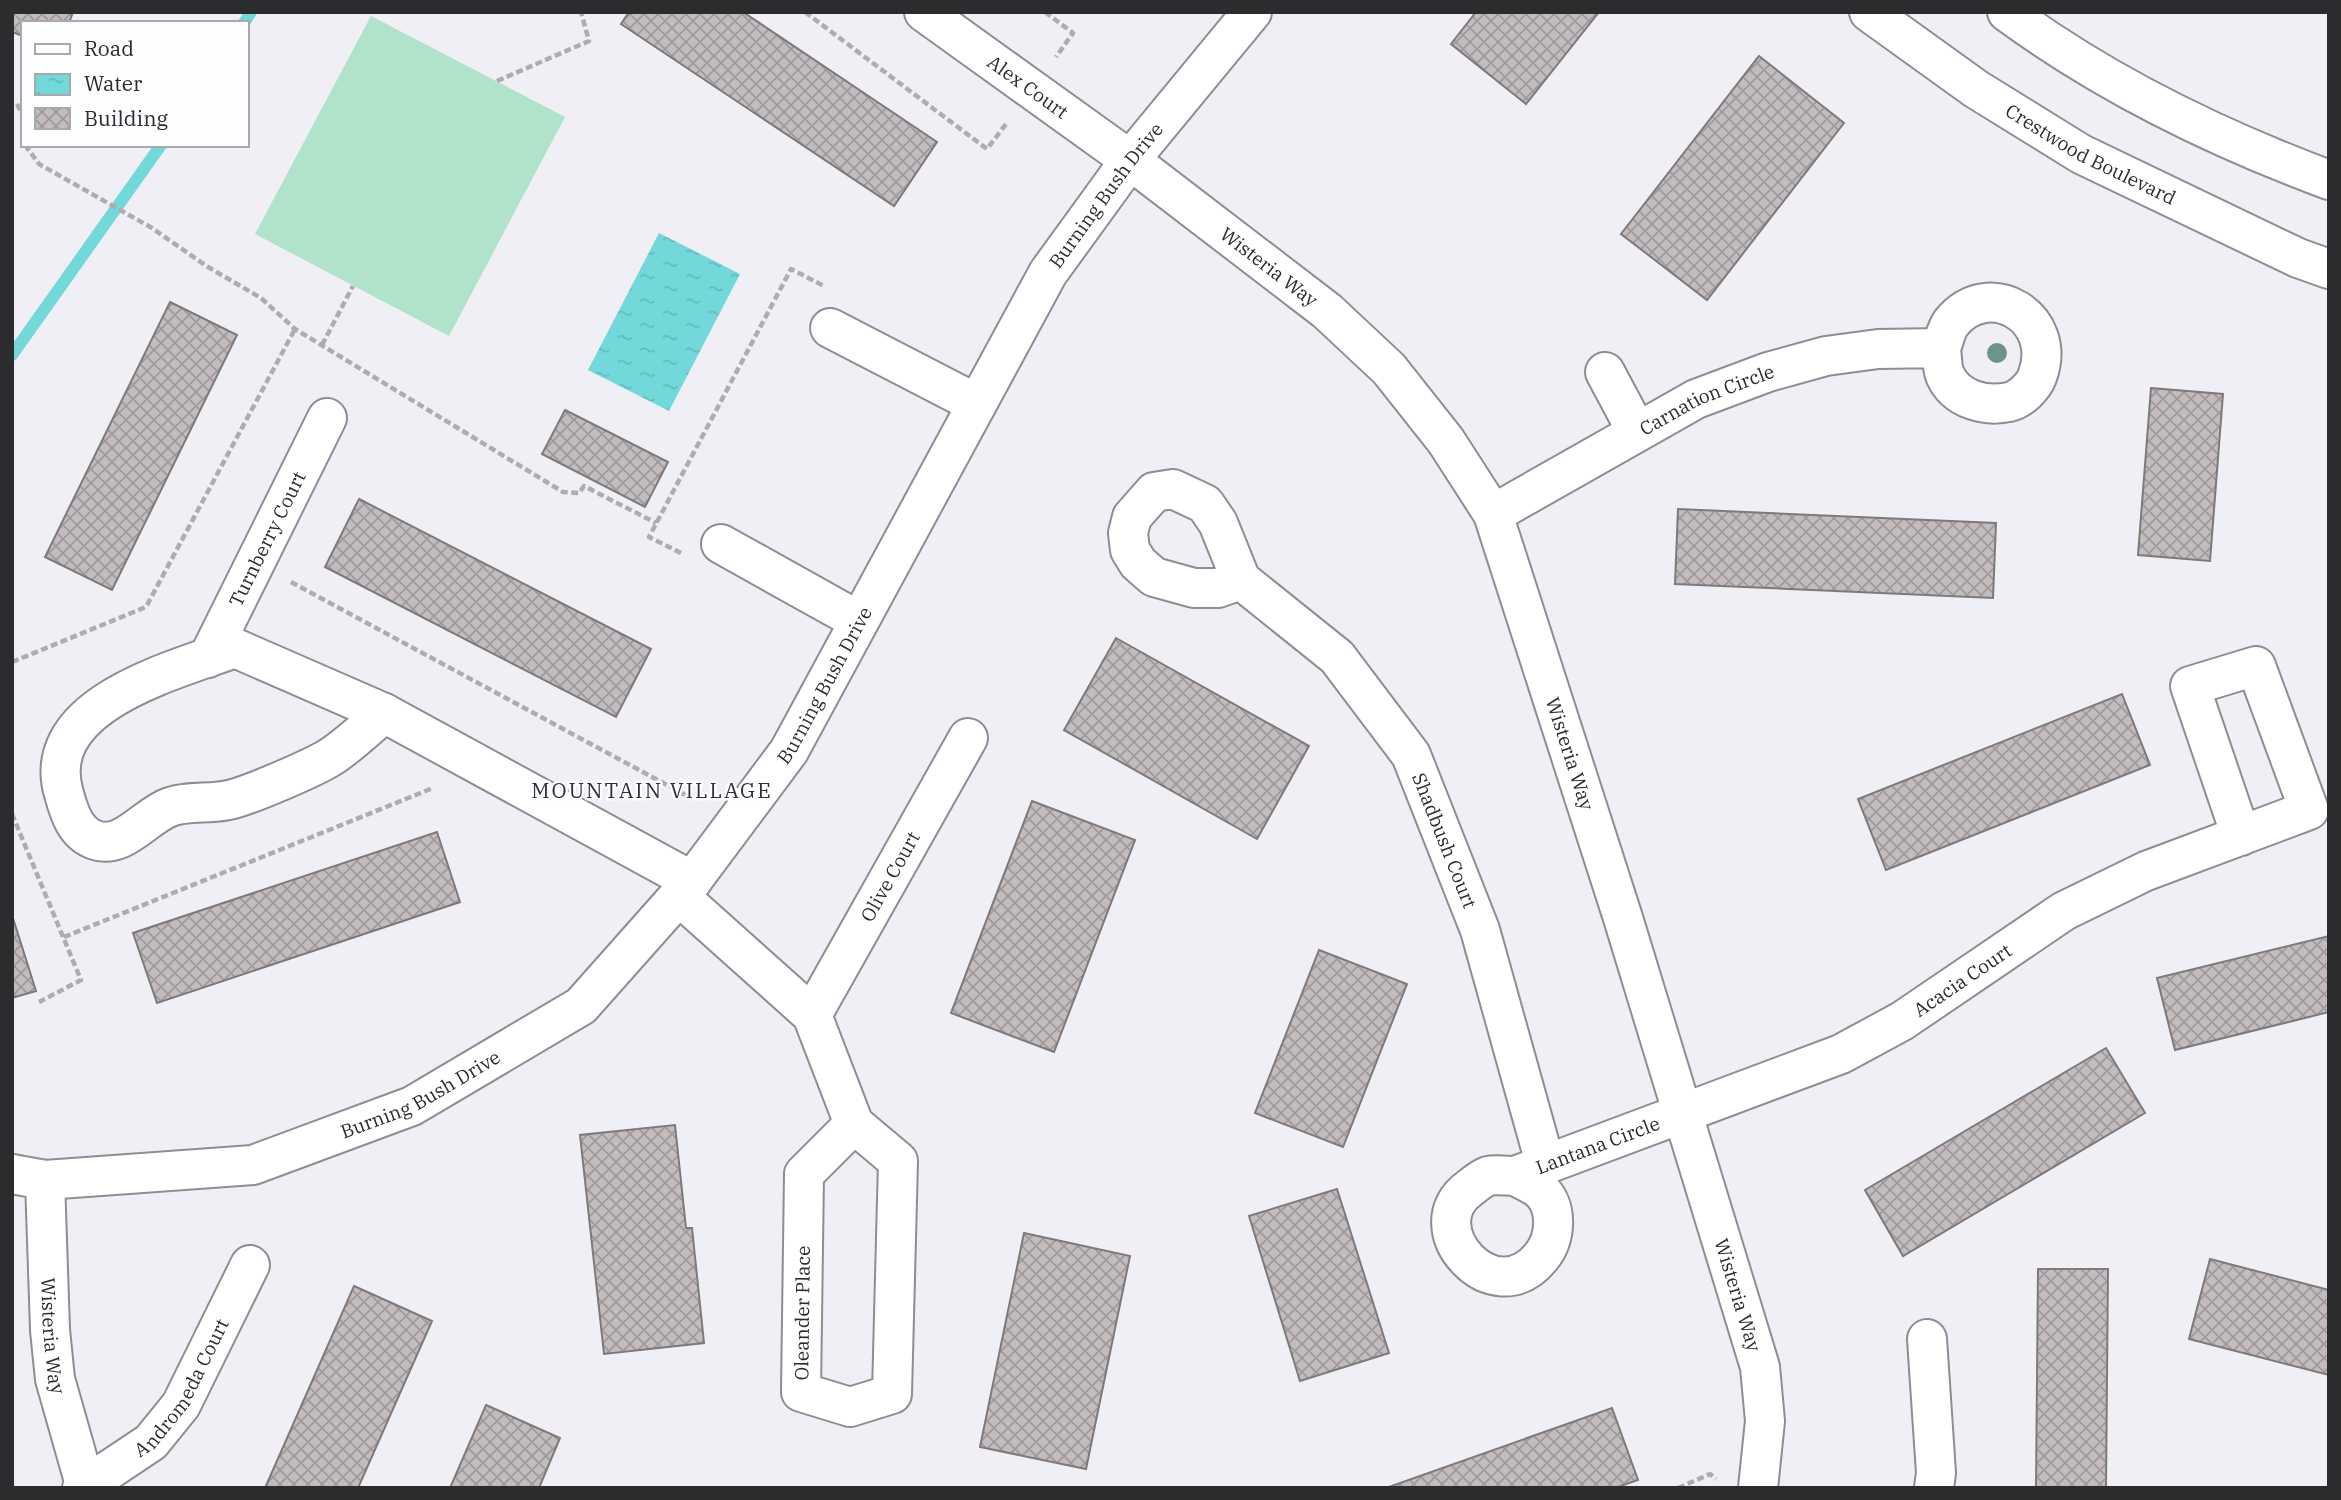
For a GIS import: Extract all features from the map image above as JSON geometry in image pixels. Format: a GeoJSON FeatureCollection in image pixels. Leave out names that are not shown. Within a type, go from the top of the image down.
{"type":"FeatureCollection","features":[{"type":"Feature","properties":{"kind":"street","name":"Alex Court"},"geometry":{"type":"LineString","coordinates":[[925,12],[1130,160]]}},
{"type":"Feature","properties":{"kind":"street","name":"Burning Bush Drive"},"geometry":{"type":"LineString","coordinates":[[29,1177],[253,1165],[412,1106],[581,1006],[685,889],[789,751],[1048,273],[1130,160],[1252,12]]}},
{"type":"Feature","properties":{"kind":"street","name":"Crestwood Boulevard"},"geometry":{"type":"LineString","coordinates":[[1869,12],[1976,89],[2081,154],[2298,258],[2329,269]]}},
{"type":"Feature","properties":{"kind":"street"},"geometry":{"type":"LineString","coordinates":[[2007,12],[2127,89],[2257,153],[2329,180]]}},
{"type":"Feature","properties":{"kind":"street","name":"Wisteria Way"},"geometry":{"type":"LineString","coordinates":[[1130,160],[1327,311],[1389,369],[1446,441],[1493,514],[1623,918],[1760,1367],[1765,1421],[1742,1486]]}},
{"type":"Feature","properties":{"kind":"street"},"geometry":{"type":"LineString","coordinates":[[831,328],[977,404]]}},
{"type":"Feature","properties":{"kind":"street","name":"Carnation Circle"},"geometry":{"type":"LineString","coordinates":[[1493,514],[1696,398],[1768,372],[1826,356],[1878,349],[1941,348]]}},
{"type":"Feature","properties":{"kind":"street"},"geometry":{"type":"LineString","coordinates":[[1605,372],[1637,432]]}},
{"type":"Feature","properties":{"kind":"street","name":"Turnberry Court"},"geometry":{"type":"LineString","coordinates":[[208,658],[327,418]]}},
{"type":"Feature","properties":{"kind":"street"},"geometry":{"type":"LineString","coordinates":[[721,544],[859,621]]}},
{"type":"Feature","properties":{"kind":"street","name":"Shadbush Court"},"geometry":{"type":"LineString","coordinates":[[1241,580],[1337,657],[1411,755],[1480,930],[1530,1169]]}},
{"type":"Feature","properties":{"kind":"street"},"geometry":{"type":"LineString","coordinates":[[384,713],[333,756],[232,799],[170,807],[115,842],[94,840],[74,824],[62,790],[62,759],[70,737],[85,717],[110,698],[235,648],[384,713],[685,889]]}},
{"type":"Feature","properties":{"kind":"street","name":"Olive Court"},"geometry":{"type":"LineString","coordinates":[[812,1015],[968,738]]}},
{"type":"Feature","properties":{"kind":"street","name":"Acacia Court"},"geometry":{"type":"LineString","coordinates":[[1683,1114],[1841,1054],[1902,1021],[2064,911],[2146,871],[2241,836]]}},
{"type":"Feature","properties":{"kind":"street","name":"Oleander Place"},"geometry":{"type":"LineString","coordinates":[[685,889],[812,1015],[854,1124],[898,1161],[892,1394],[850,1407],[801,1392],[804,1174],[854,1124]]}},
{"type":"Feature","properties":{"kind":"street","name":"Lantana Circle"},"geometry":{"type":"LineString","coordinates":[[1530,1169],[1683,1114]]}},
{"type":"Feature","properties":{"kind":"street","name":"Wisteria Way"},"geometry":{"type":"LineString","coordinates":[[29,1177],[55,1379],[84,1487]]}},
{"type":"Feature","properties":{"kind":"street","name":"Andromeda Court"},"geometry":{"type":"LineString","coordinates":[[84,1487],[152,1442],[181,1405],[250,1265]]}},
{"type":"Feature","properties":{"kind":"street"},"geometry":{"type":"LineString","coordinates":[[1927,1339],[1936,1473],[1934,1488]]}},
{"type":"Feature","properties":{"kind":"path"},"geometry":{"type":"LineString","coordinates":[[497,81],[589,41],[581,12]]}},
{"type":"Feature","properties":{"kind":"path"},"geometry":{"type":"LineString","coordinates":[[805,12],[987,149],[1012,117]]}},
{"type":"Feature","properties":{"kind":"path"},"geometry":{"type":"LineString","coordinates":[[1045,12],[1073,33],[1050,66]]}},
{"type":"Feature","properties":{"kind":"path"},"geometry":{"type":"LineString","coordinates":[[17,104],[21,111]]}},
{"type":"Feature","properties":{"kind":"path"},"geometry":{"type":"LineString","coordinates":[[26,147],[39,164],[152,228],[208,267],[261,298],[295,329],[563,492],[579,493],[584,486],[656,523]]}},
{"type":"Feature","properties":{"kind":"path"},"geometry":{"type":"LineString","coordinates":[[684,555],[649,537],[791,269],[828,288]]}},
{"type":"Feature","properties":{"kind":"path"},"geometry":{"type":"LineString","coordinates":[[322,345],[353,286]]}},
{"type":"Feature","properties":{"kind":"path"},"geometry":{"type":"LineString","coordinates":[[12,662],[146,607],[295,329]]}},
{"type":"Feature","properties":{"kind":"path"},"geometry":{"type":"LineString","coordinates":[[256,563],[691,798]]}},
{"type":"Feature","properties":{"kind":"path"},"geometry":{"type":"LineString","coordinates":[[64,937],[437,786]]}},
{"type":"Feature","properties":{"kind":"path"},"geometry":{"type":"LineString","coordinates":[[12,814],[81,980],[39,1002]]}},
{"type":"Feature","properties":{"kind":"path"},"geometry":{"type":"LineString","coordinates":[[1678,1488],[1710,1474],[1742,1486]]}},
{"type":"Feature","properties":{"kind":"green space"},"geometry":{"type":"Polygon","coordinates":[[[371,16],[565,117],[449,336],[255,234],[371,16]]]}},
{"type":"Feature","properties":{"kind":"water"},"geometry":{"type":"Polygon","coordinates":[[[659,233],[740,274],[669,411],[588,370],[659,233]]]}},
{"type":"Feature","properties":{"kind":"building"},"geometry":{"type":"Polygon","coordinates":[[[12,12],[73,12],[70,21],[21,21],[21,35],[12,32],[12,12]]]}},
{"type":"Feature","properties":{"kind":"building"},"geometry":{"type":"Polygon","coordinates":[[[629,12],[743,12],[937,142],[894,206],[621,24],[629,12]]]}},
{"type":"Feature","properties":{"kind":"building"},"geometry":{"type":"Polygon","coordinates":[[[1476,12],[1599,12],[1526,104],[1451,44],[1476,12]]]}},
{"type":"Feature","properties":{"kind":"building"},"geometry":{"type":"Polygon","coordinates":[[[1759,56],[1844,123],[1707,300],[1621,234],[1759,56]]]}},
{"type":"Feature","properties":{"kind":"building"},"geometry":{"type":"Polygon","coordinates":[[[170,302],[237,335],[112,590],[45,557],[170,302]]]}},
{"type":"Feature","properties":{"kind":"building"},"geometry":{"type":"Polygon","coordinates":[[[2151,388],[2223,394],[2210,561],[2138,555],[2151,388]]]}},
{"type":"Feature","properties":{"kind":"building"},"geometry":{"type":"Polygon","coordinates":[[[565,410],[668,462],[645,507],[542,454],[565,410]]]}},
{"type":"Feature","properties":{"kind":"building"},"geometry":{"type":"Polygon","coordinates":[[[359,499],[651,649],[616,717],[325,567],[359,499]]]}},
{"type":"Feature","properties":{"kind":"building"},"geometry":{"type":"Polygon","coordinates":[[[1678,509],[1996,523],[1993,598],[1675,584],[1678,509]]]}},
{"type":"Feature","properties":{"kind":"building"},"geometry":{"type":"Polygon","coordinates":[[[1116,638],[1309,746],[1257,839],[1064,730],[1116,638]]]}},
{"type":"Feature","properties":{"kind":"building"},"geometry":{"type":"Polygon","coordinates":[[[2122,694],[2150,765],[1886,870],[1858,799],[2122,694]]]}},
{"type":"Feature","properties":{"kind":"building"},"geometry":{"type":"Polygon","coordinates":[[[1032,801],[1135,840],[1054,1052],[951,1013],[1032,801]]]}},
{"type":"Feature","properties":{"kind":"building"},"geometry":{"type":"Polygon","coordinates":[[[437,832],[460,902],[157,1003],[133,933],[437,832]]]}},
{"type":"Feature","properties":{"kind":"building"},"geometry":{"type":"Polygon","coordinates":[[[12,915],[36,991],[12,998],[12,915]]]}},
{"type":"Feature","properties":{"kind":"building"},"geometry":{"type":"Polygon","coordinates":[[[2329,936],[2329,1012],[2175,1050],[2157,978],[2329,936]]]}},
{"type":"Feature","properties":{"kind":"building"},"geometry":{"type":"Polygon","coordinates":[[[1319,950],[1407,984],[1343,1147],[1255,1113],[1319,950]]]}},
{"type":"Feature","properties":{"kind":"building"},"geometry":{"type":"Polygon","coordinates":[[[2106,1048],[2145,1113],[1903,1256],[1865,1190],[2106,1048]]]}},
{"type":"Feature","properties":{"kind":"building"},"geometry":{"type":"Polygon","coordinates":[[[675,1125],[686,1228],[692,1228],[704,1343],[604,1354],[580,1135],[675,1125]]]}},
{"type":"Feature","properties":{"kind":"building"},"geometry":{"type":"Polygon","coordinates":[[[1337,1189],[1389,1353],[1300,1381],[1249,1216],[1337,1189]]]}},
{"type":"Feature","properties":{"kind":"building"},"geometry":{"type":"Polygon","coordinates":[[[1024,1233],[1130,1256],[1086,1469],[980,1447],[1024,1233]]]}},
{"type":"Feature","properties":{"kind":"building"},"geometry":{"type":"Polygon","coordinates":[[[2210,1259],[2329,1290],[2329,1375],[2189,1339],[2210,1259]]]}},
{"type":"Feature","properties":{"kind":"building"},"geometry":{"type":"Polygon","coordinates":[[[2038,1269],[2108,1269],[2106,1488],[2036,1488],[2038,1269]]]}},
{"type":"Feature","properties":{"kind":"building"},"geometry":{"type":"Polygon","coordinates":[[[354,1286],[432,1321],[358,1488],[265,1488],[354,1286]]]}},
{"type":"Feature","properties":{"kind":"building"},"geometry":{"type":"Polygon","coordinates":[[[486,1405],[560,1438],[539,1488],[450,1488],[486,1405]]]}},
{"type":"Feature","properties":{"kind":"building"},"geometry":{"type":"Polygon","coordinates":[[[1612,1408],[1638,1480],[1615,1488],[1386,1488],[1612,1408]]]}},
{"type":"Feature","properties":{"kind":"waterway"},"geometry":{"type":"LineString","coordinates":[[245,21],[251,12]]}},
{"type":"Feature","properties":{"kind":"waterway"},"geometry":{"type":"LineString","coordinates":[[12,355],[160,147]]}},
{"type":"Feature","properties":{"kind":"district","name":"MOUNTAIN VILLAGE"},"geometry":{"type":"Point","coordinates":[652,790]}}]}
